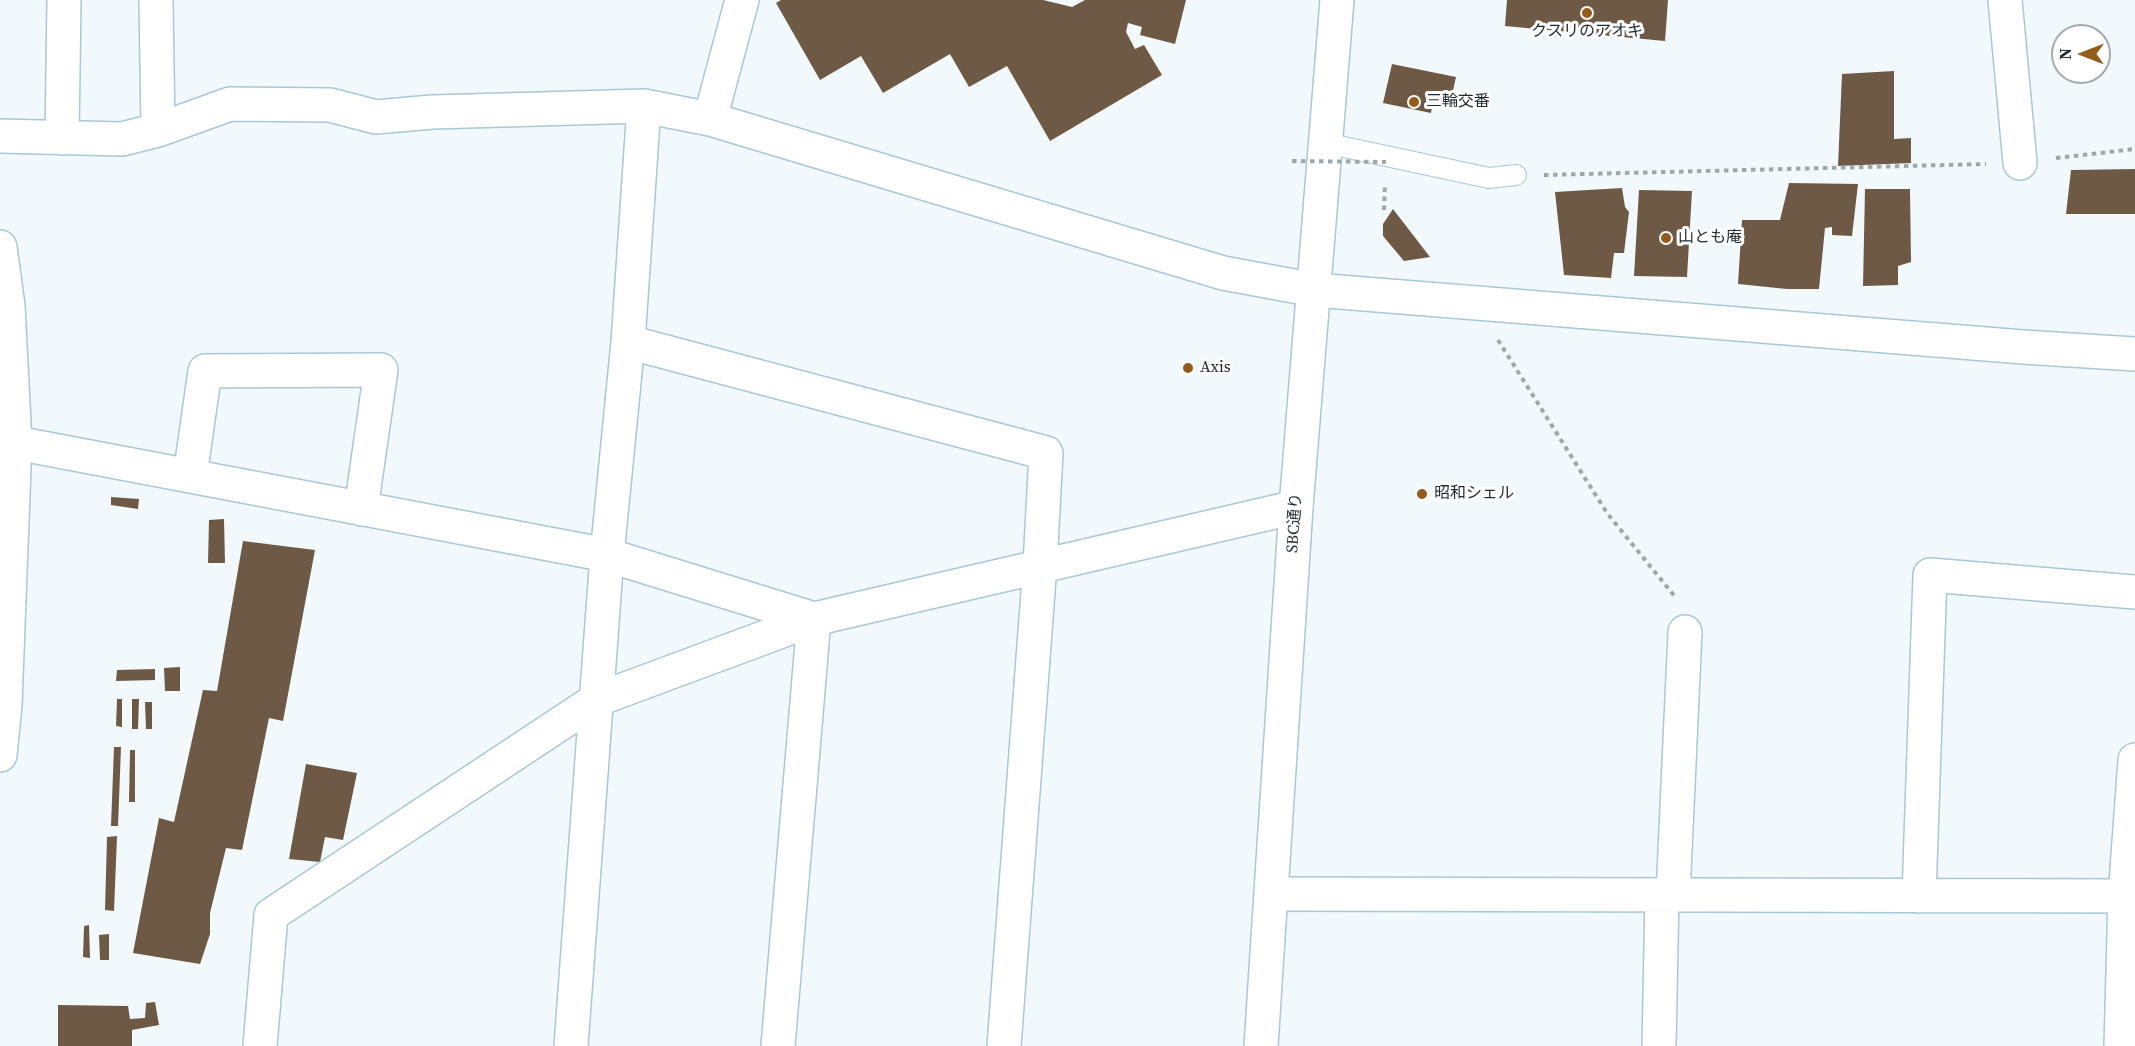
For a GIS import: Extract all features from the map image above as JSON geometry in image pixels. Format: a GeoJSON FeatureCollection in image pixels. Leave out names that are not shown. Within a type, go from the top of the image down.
{"type":"FeatureCollection","features":[{"type":"Feature","properties":{"kind":"street"},"geometry":{"type":"LineString","coordinates":[[62,138],[64,0]]}},
{"type":"Feature","properties":{"kind":"street"},"geometry":{"type":"LineString","coordinates":[[156,0],[158,129]]}},
{"type":"Feature","properties":{"kind":"street"},"geometry":{"type":"LineString","coordinates":[[710,119],[742,0]]}},
{"type":"Feature","properties":{"kind":"street","name":"SBC通り"},"geometry":{"type":"LineString","coordinates":[[1261,1046],[1296,507],[1337,0]]}},
{"type":"Feature","properties":{"kind":"street"},"geometry":{"type":"LineString","coordinates":[[2005,0],[2020,163]]}},
{"type":"Feature","properties":{"kind":"street"},"geometry":{"type":"LineString","coordinates":[[0,136],[122,139],[230,104],[330,105],[376,117],[432,112],[644,106],[710,119],[1223,273],[1315,290],[2135,354]]}},
{"type":"Feature","properties":{"kind":"street"},"geometry":{"type":"LineString","coordinates":[[571,1046],[607,555],[628,342],[644,106]]}},
{"type":"Feature","properties":{"kind":"street"},"geometry":{"type":"LineString","coordinates":[[0,247],[8,306],[3,704],[0,754]]}},
{"type":"Feature","properties":{"kind":"street"},"geometry":{"type":"LineString","coordinates":[[628,342],[1046,453],[1040,565],[1004,1046]]}},
{"type":"Feature","properties":{"kind":"street"},"geometry":{"type":"LineString","coordinates":[[190,476],[205,371],[381,370],[362,509]]}},
{"type":"Feature","properties":{"kind":"street"},"geometry":{"type":"LineString","coordinates":[[7,442],[607,555],[814,619]]}},
{"type":"Feature","properties":{"kind":"street"},"geometry":{"type":"LineString","coordinates":[[260,1046],[271,915],[596,700],[814,619],[1296,507]]}},
{"type":"Feature","properties":{"kind":"street"},"geometry":{"type":"LineString","coordinates":[[1919,896],[1930,575],[2135,591]]}},
{"type":"Feature","properties":{"kind":"street"},"geometry":{"type":"LineString","coordinates":[[778,1046],[814,619]]}},
{"type":"Feature","properties":{"kind":"street"},"geometry":{"type":"LineString","coordinates":[[1659,1046],[1685,632]]}},
{"type":"Feature","properties":{"kind":"street"},"geometry":{"type":"LineString","coordinates":[[2121,1046],[2135,760]]}},
{"type":"Feature","properties":{"kind":"street"},"geometry":{"type":"LineString","coordinates":[[1272,894],[2130,896]]}},
{"type":"Feature","properties":{"kind":"lane"},"geometry":{"type":"LineString","coordinates":[[1325,142],[1488,178],[1516,175]]}},
{"type":"Feature","properties":{"kind":"path"},"geometry":{"type":"LineString","coordinates":[[1516,175],[2020,163],[2135,149]]}},
{"type":"Feature","properties":{"kind":"path"},"geometry":{"type":"LineString","coordinates":[[1292,161],[1386,162]]}},
{"type":"Feature","properties":{"kind":"path"},"geometry":{"type":"LineString","coordinates":[[1474,303],[1607,513],[1684,609],[1685,632]]}},
{"type":"Feature","properties":{"kind":"building"},"geometry":{"type":"Polygon","coordinates":[[[781,0],[1043,0],[1072,7],[1085,0],[1186,0],[1175,44],[1140,35],[1142,27],[1128,23],[1126,32],[1135,49],[1144,45],[1162,75],[1050,141],[1007,66],[969,87],[950,54],[883,93],[861,56],[820,80],[776,3],[781,0]]]}},
{"type":"Feature","properties":{"kind":"building","name":"クスリのアオキ"},"geometry":{"type":"Polygon","coordinates":[[[1507,0],[1668,0],[1665,41],[1505,26],[1507,0]]]}},
{"type":"Feature","properties":{"kind":"building"},"geometry":{"type":"Polygon","coordinates":[[[1392,64],[1456,77],[1450,104],[1433,101],[1431,113],[1383,103],[1392,64]]]}},
{"type":"Feature","properties":{"kind":"building"},"geometry":{"type":"Polygon","coordinates":[[[1894,71],[1894,139],[1911,138],[1911,163],[1838,166],[1842,74],[1894,71]]]}},
{"type":"Feature","properties":{"kind":"building"},"geometry":{"type":"Polygon","coordinates":[[[2135,169],[2135,214],[2066,214],[2071,170],[2135,169]]]}},
{"type":"Feature","properties":{"kind":"building"},"geometry":{"type":"Polygon","coordinates":[[[1789,183],[1858,184],[1852,236],[1832,235],[1832,227],[1825,228],[1819,289],[1787,289],[1738,284],[1742,220],[1780,220],[1789,183]]]}},
{"type":"Feature","properties":{"kind":"building"},"geometry":{"type":"Polygon","coordinates":[[[1622,188],[1625,207],[1629,212],[1624,253],[1614,253],[1611,278],[1564,275],[1555,192],[1622,188]]]}},
{"type":"Feature","properties":{"kind":"building"},"geometry":{"type":"Polygon","coordinates":[[[1865,189],[1910,189],[1911,262],[1898,266],[1898,285],[1863,286],[1865,189]]]}},
{"type":"Feature","properties":{"kind":"building"},"geometry":{"type":"Polygon","coordinates":[[[1639,190],[1692,191],[1687,277],[1634,276],[1639,190]]]}},
{"type":"Feature","properties":{"kind":"building"},"geometry":{"type":"Polygon","coordinates":[[[1393,209],[1430,257],[1404,261],[1383,236],[1383,224],[1393,209]]]}},
{"type":"Feature","properties":{"kind":"building"},"geometry":{"type":"Polygon","coordinates":[[[111,497],[139,499],[138,509],[111,505],[111,497]]]}},
{"type":"Feature","properties":{"kind":"building"},"geometry":{"type":"Polygon","coordinates":[[[224,519],[225,563],[208,563],[209,520],[224,519]]]}},
{"type":"Feature","properties":{"kind":"building"},"geometry":{"type":"Polygon","coordinates":[[[243,541],[315,550],[283,721],[269,718],[242,850],[226,848],[210,913],[210,934],[200,964],[133,953],[159,818],[174,822],[203,690],[217,691],[243,541]]]}},
{"type":"Feature","properties":{"kind":"building"},"geometry":{"type":"Polygon","coordinates":[[[180,667],[180,691],[165,691],[164,668],[180,667]]]}},
{"type":"Feature","properties":{"kind":"building"},"geometry":{"type":"Polygon","coordinates":[[[155,669],[155,680],[116,681],[117,670],[155,669]]]}},
{"type":"Feature","properties":{"kind":"building"},"geometry":{"type":"Polygon","coordinates":[[[117,699],[122,699],[122,727],[116,726],[117,699]]]}},
{"type":"Feature","properties":{"kind":"building"},"geometry":{"type":"Polygon","coordinates":[[[132,699],[139,699],[138,729],[132,729],[132,699]]]}},
{"type":"Feature","properties":{"kind":"building"},"geometry":{"type":"Polygon","coordinates":[[[145,702],[152,702],[152,729],[146,729],[145,702]]]}},
{"type":"Feature","properties":{"kind":"building"},"geometry":{"type":"Polygon","coordinates":[[[114,747],[121,747],[118,826],[111,826],[114,747]]]}},
{"type":"Feature","properties":{"kind":"building"},"geometry":{"type":"Polygon","coordinates":[[[130,750],[135,750],[135,802],[129,802],[130,750]]]}},
{"type":"Feature","properties":{"kind":"building"},"geometry":{"type":"Polygon","coordinates":[[[306,764],[357,773],[343,840],[325,837],[320,862],[289,859],[306,764]]]}},
{"type":"Feature","properties":{"kind":"building"},"geometry":{"type":"Polygon","coordinates":[[[117,836],[114,911],[105,910],[107,837],[117,836]]]}},
{"type":"Feature","properties":{"kind":"building"},"geometry":{"type":"Polygon","coordinates":[[[89,925],[90,958],[83,957],[84,926],[89,925]]]}},
{"type":"Feature","properties":{"kind":"building"},"geometry":{"type":"Polygon","coordinates":[[[109,934],[109,960],[100,960],[99,935],[109,934]]]}},
{"type":"Feature","properties":{"kind":"building"},"geometry":{"type":"Polygon","coordinates":[[[155,1002],[159,1025],[132,1030],[132,1046],[58,1046],[58,1005],[128,1006],[130,1019],[145,1018],[146,1003],[155,1002]]]}},
{"type":"Feature","properties":{"kind":"place","name":"クスリのアオキ"},"geometry":{"type":"Point","coordinates":[1587,13]}},
{"type":"Feature","properties":{"kind":"place","name":"三輪交番"},"geometry":{"type":"Point","coordinates":[1414,102]}},
{"type":"Feature","properties":{"kind":"place","name":"山とも庵"},"geometry":{"type":"Point","coordinates":[1666,238]}},
{"type":"Feature","properties":{"kind":"place","name":"Axis"},"geometry":{"type":"Point","coordinates":[1188,368]}},
{"type":"Feature","properties":{"kind":"place","name":"昭和シェル"},"geometry":{"type":"Point","coordinates":[1422,494]}}]}
